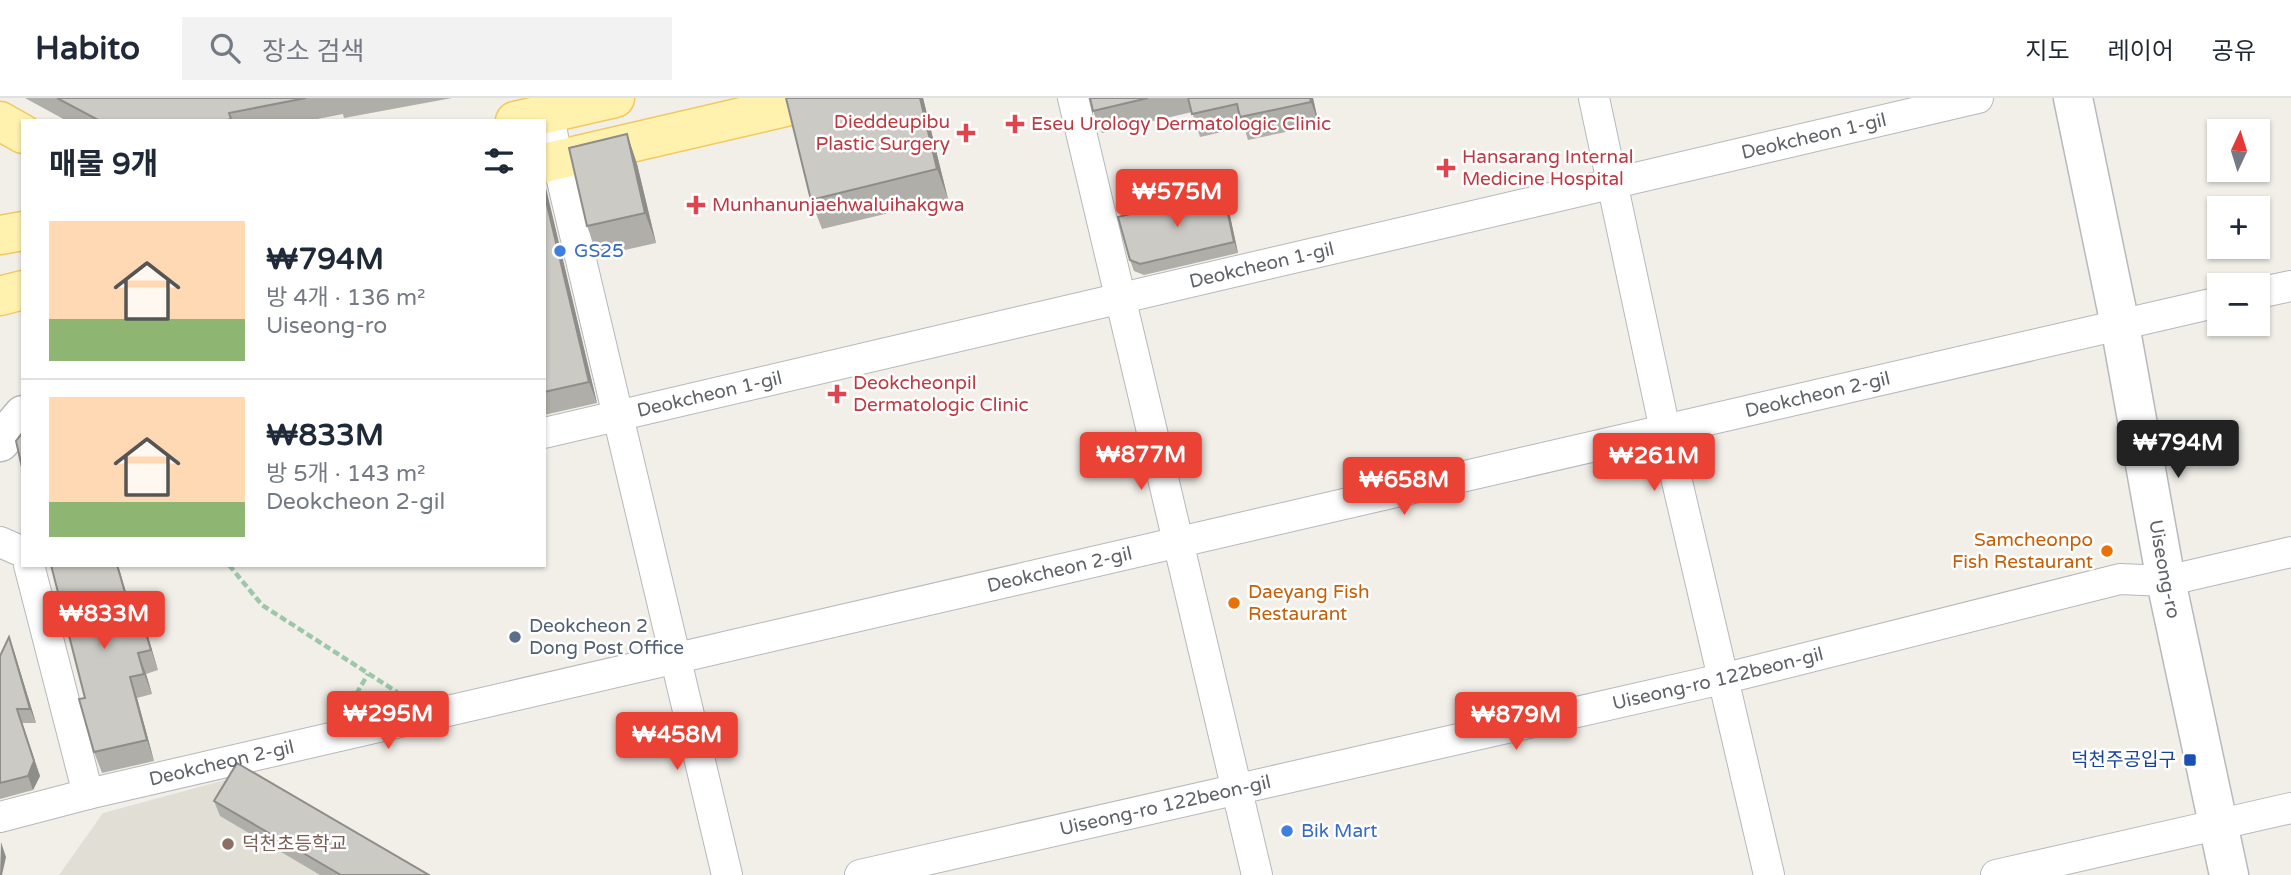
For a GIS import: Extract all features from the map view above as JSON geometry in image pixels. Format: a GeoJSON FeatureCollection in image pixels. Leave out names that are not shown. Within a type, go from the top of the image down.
{"type":"FeatureCollection","features":[{"type":"Feature","properties":{"kind":"main road"},"geometry":{"type":"LineString","coordinates":[[536,111],[615,98]]}},
{"type":"Feature","properties":{"kind":"main road"},"geometry":{"type":"LineString","coordinates":[[551,161],[824,98]]}},
{"type":"Feature","properties":{"kind":"main road","name":"Uiseong-ro"},"geometry":{"type":"LineString","coordinates":[[2073,98],[2120,325],[2166,581],[2229,875]]}},
{"type":"Feature","properties":{"kind":"main road"},"geometry":{"type":"LineString","coordinates":[[0,121],[21,133]]}},
{"type":"Feature","properties":{"kind":"main road"},"geometry":{"type":"LineString","coordinates":[[0,235],[21,231]]}},
{"type":"Feature","properties":{"kind":"main road"},"geometry":{"type":"LineString","coordinates":[[0,296],[21,291]]}},
{"type":"Feature","properties":{"kind":"street"},"geometry":{"type":"LineString","coordinates":[[1073,98],[1257,875]]}},
{"type":"Feature","properties":{"kind":"street"},"geometry":{"type":"LineString","coordinates":[[1594,98],[1665,430],[1769,875]]}},
{"type":"Feature","properties":{"kind":"street","name":"Deokcheon 1-gil"},"geometry":{"type":"LineString","coordinates":[[546,433],[1978,98]]}},
{"type":"Feature","properties":{"kind":"street"},"geometry":{"type":"LineString","coordinates":[[551,161],[618,416],[727,875]]}},
{"type":"Feature","properties":{"kind":"street"},"geometry":{"type":"LineString","coordinates":[[2270,290],[2291,286]]}},
{"type":"Feature","properties":{"kind":"street","name":"Deokcheon 2-gil"},"geometry":{"type":"LineString","coordinates":[[0,817],[88,793],[2207,305]]}},
{"type":"Feature","properties":{"kind":"street"},"geometry":{"type":"LineString","coordinates":[[0,542],[21,551]]}},
{"type":"Feature","properties":{"kind":"street","name":"Uiseong-ro 122beon-gil"},"geometry":{"type":"LineString","coordinates":[[860,875],[1723,679],[2120,579],[2166,581],[2291,552]]}},
{"type":"Feature","properties":{"kind":"street"},"geometry":{"type":"LineString","coordinates":[[30,567],[88,793]]}},
{"type":"Feature","properties":{"kind":"street"},"geometry":{"type":"LineString","coordinates":[[1996,875],[2291,808]]}},
{"type":"Feature","properties":{"kind":"path"},"geometry":{"type":"LineString","coordinates":[[231,567],[262,605],[402,695],[408,720]]}},
{"type":"Feature","properties":{"kind":"shaded area","name":"덕천초등학교"},"geometry":{"type":"Polygon","coordinates":[[[255,772],[428,875],[59,875],[103,813],[255,772]]]}},
{"type":"Feature","properties":{"kind":"building"},"geometry":{"type":"Polygon","coordinates":[[[57,98],[306,98],[229,113],[231,119],[96,119],[57,98]]]}},
{"type":"Feature","properties":{"kind":"building"},"geometry":{"type":"Polygon","coordinates":[[[786,98],[920,98],[937,169],[811,200],[786,98]]]}},
{"type":"Feature","properties":{"kind":"building"},"geometry":{"type":"Polygon","coordinates":[[[1090,98],[1148,98],[1093,111],[1090,98]]]}},
{"type":"Feature","properties":{"kind":"building"},"geometry":{"type":"Polygon","coordinates":[[[1188,98],[1310,98],[1311,102],[1240,117],[1237,104],[1192,114],[1188,98]]]}},
{"type":"Feature","properties":{"kind":"building"},"geometry":{"type":"Polygon","coordinates":[[[627,134],[645,213],[587,226],[569,148],[627,134]]]}},
{"type":"Feature","properties":{"kind":"building"},"geometry":{"type":"Polygon","coordinates":[[[1223,191],[1234,242],[1140,264],[1130,260],[1118,217],[1223,191]]]}},
{"type":"Feature","properties":{"kind":"building"},"geometry":{"type":"Polygon","coordinates":[[[546,200],[589,382],[546,392],[546,200]]]}},
{"type":"Feature","properties":{"kind":"building"},"geometry":{"type":"Polygon","coordinates":[[[21,435],[21,463],[16,441],[21,435]]]}},
{"type":"Feature","properties":{"kind":"building"},"geometry":{"type":"Polygon","coordinates":[[[52,567],[118,567],[129,606],[136,600],[151,650],[138,653],[144,674],[130,677],[147,740],[94,752],[79,699],[85,698],[52,567]]]}},
{"type":"Feature","properties":{"kind":"building"},"geometry":{"type":"Polygon","coordinates":[[[9,637],[30,709],[17,709],[34,761],[28,776],[0,783],[0,656],[9,637]]]}},
{"type":"Feature","properties":{"kind":"building"},"geometry":{"type":"Polygon","coordinates":[[[237,763],[429,875],[341,875],[214,801],[237,763]]]}},
{"type":"Feature","properties":{"kind":"place","name":"Eseu Urology Dermatologic Clinic"},"geometry":{"type":"Point","coordinates":[1015,124]}},
{"type":"Feature","properties":{"kind":"place","name":"Dieddeupibu Plastic Surgery"},"geometry":{"type":"Point","coordinates":[966,133]}},
{"type":"Feature","properties":{"kind":"place","name":"Hansarang Internal Medicine Hospital"},"geometry":{"type":"Point","coordinates":[1446,168]}},
{"type":"Feature","properties":{"kind":"place","name":"Munhanunjaehwaluihakgwa"},"geometry":{"type":"Point","coordinates":[696,205]}},
{"type":"Feature","properties":{"kind":"place","name":"GS25"},"geometry":{"type":"Point","coordinates":[560,251]}},
{"type":"Feature","properties":{"kind":"place","name":"Deokcheonpil Dermatologic Clinic"},"geometry":{"type":"Point","coordinates":[837,394]}},
{"type":"Feature","properties":{"kind":"place","name":"Samcheonpo Fish Restaurant"},"geometry":{"type":"Point","coordinates":[2107,551]}},
{"type":"Feature","properties":{"kind":"place","name":"Daeyang Fish Restaurant"},"geometry":{"type":"Point","coordinates":[1234,603]}},
{"type":"Feature","properties":{"kind":"place","name":"Deokcheon 2 Dong Post Office"},"geometry":{"type":"Point","coordinates":[515,637]}},
{"type":"Feature","properties":{"kind":"place","name":"덕천주공입구"},"geometry":{"type":"Point","coordinates":[2190,760]}},
{"type":"Feature","properties":{"kind":"place","name":"Bik Mart"},"geometry":{"type":"Point","coordinates":[1287,831]}},
{"type":"Feature","properties":{"kind":"place","name":"덕천초등학교"},"geometry":{"type":"Point","coordinates":[228,844]}}]}
